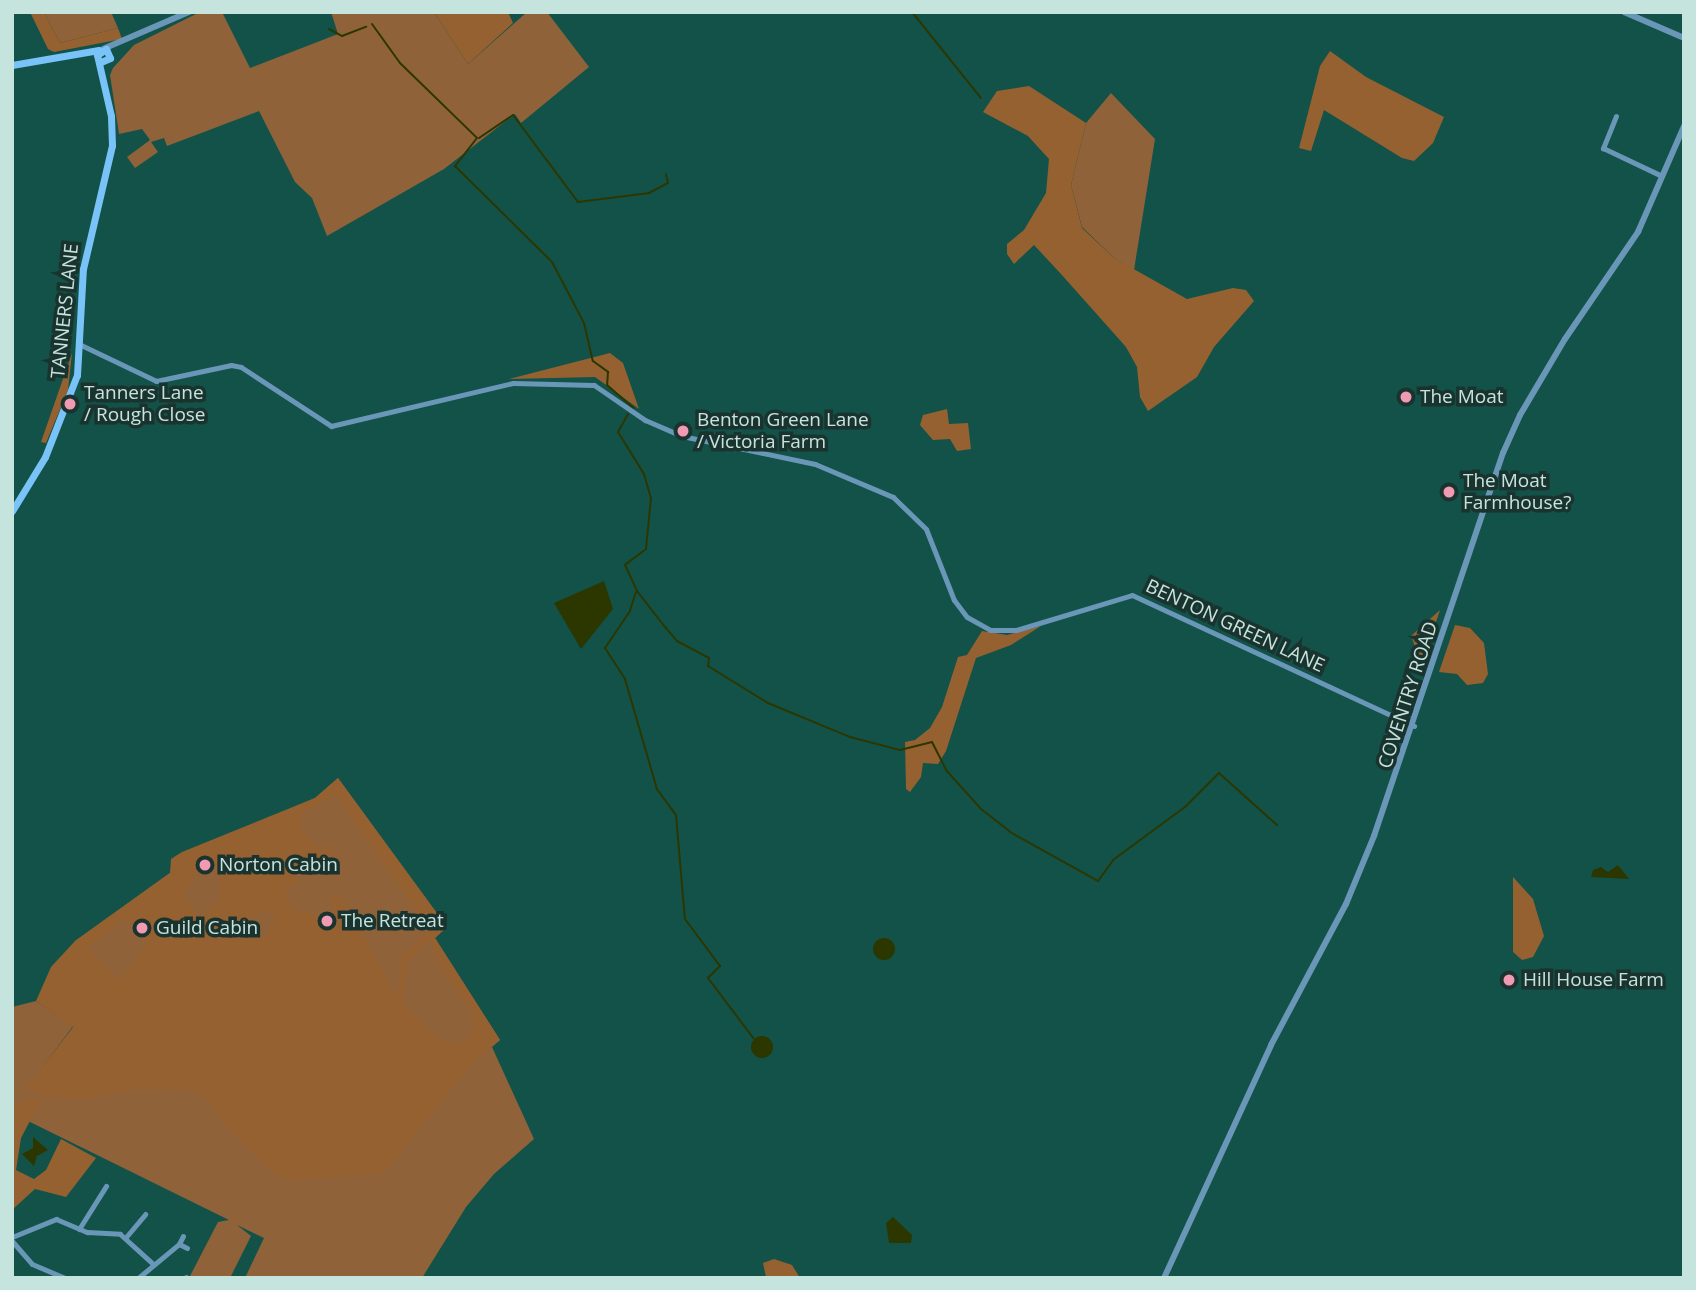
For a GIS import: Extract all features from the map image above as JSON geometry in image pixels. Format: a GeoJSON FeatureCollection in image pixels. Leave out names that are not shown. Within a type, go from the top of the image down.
{"type":"FeatureCollection","features":[{"type":"Feature","properties":{"kind":"main road"},"geometry":{"type":"LineString","coordinates":[[12,65],[101,50],[110,57],[101,62]]}},
{"type":"Feature","properties":{"kind":"main road","name":"TANNERS LANE"},"geometry":{"type":"LineString","coordinates":[[12,511],[58,429],[73,390],[81,345],[83,269],[113,130],[101,50]]}},
{"type":"Feature","properties":{"kind":"street"},"geometry":{"type":"LineString","coordinates":[[101,50],[189,12]]}},
{"type":"Feature","properties":{"kind":"street"},"geometry":{"type":"LineString","coordinates":[[1624,12],[1684,38]]}},
{"type":"Feature","properties":{"kind":"street"},"geometry":{"type":"LineString","coordinates":[[110,57],[127,41]]}},
{"type":"Feature","properties":{"kind":"street"},"geometry":{"type":"LineString","coordinates":[[1616,116],[1603,148],[1662,176]]}},
{"type":"Feature","properties":{"kind":"street","name":"COVENTRY ROAD"},"geometry":{"type":"LineString","coordinates":[[1164,1278],[1271,1045],[1346,904],[1414,726],[1508,441],[1565,339],[1638,232],[1684,126]]}},
{"type":"Feature","properties":{"kind":"street","name":"BENTON GREEN LANE"},"geometry":{"type":"LineString","coordinates":[[81,345],[156,381],[231,365],[241,367],[331,426],[513,383],[594,385],[645,420],[682,436],[815,464],[893,497],[926,529],[954,600],[967,617],[990,629],[1016,630],[1132,595],[1414,726]]}},
{"type":"Feature","properties":{"kind":"street"},"geometry":{"type":"LineString","coordinates":[[79,1229],[106,1186]]}},
{"type":"Feature","properties":{"kind":"street"},"geometry":{"type":"LineString","coordinates":[[126,1237],[145,1214]]}},
{"type":"Feature","properties":{"kind":"street"},"geometry":{"type":"LineString","coordinates":[[65,1278],[32,1264],[12,1239],[51,1219],[79,1229],[126,1237],[152,1263]]}},
{"type":"Feature","properties":{"kind":"street"},"geometry":{"type":"LineString","coordinates":[[138,1278],[152,1263],[179,1244],[183,1236]]}},
{"type":"Feature","properties":{"kind":"street"},"geometry":{"type":"LineString","coordinates":[[179,1244],[187,1248]]}},
{"type":"Feature","properties":{"kind":"shaded area"},"geometry":{"type":"Polygon","coordinates":[[[30,12],[44,12],[60,43],[118,28],[122,39],[54,52],[48,49],[30,12]]]}},
{"type":"Feature","properties":{"kind":"shaded area"},"geometry":{"type":"Polygon","coordinates":[[[44,12],[111,12],[118,28],[60,43],[44,12]]]}},
{"type":"Feature","properties":{"kind":"shaded area"},"geometry":{"type":"Polygon","coordinates":[[[200,12],[222,12],[250,68],[338,34],[331,12],[434,12],[468,64],[527,12],[547,12],[589,67],[521,123],[515,114],[444,169],[327,236],[312,198],[295,182],[259,111],[167,146],[164,138],[151,142],[158,152],[135,168],[127,157],[150,140],[142,129],[119,134],[110,75],[113,68],[134,45],[200,12]]]}},
{"type":"Feature","properties":{"kind":"shaded area"},"geometry":{"type":"Polygon","coordinates":[[[434,12],[508,12],[513,23],[468,64],[434,12]]]}},
{"type":"Feature","properties":{"kind":"shaded area"},"geometry":{"type":"Polygon","coordinates":[[[1330,51],[1366,77],[1444,117],[1433,143],[1414,161],[1402,158],[1324,110],[1311,151],[1299,148],[1320,66],[1330,51]]]}},
{"type":"Feature","properties":{"kind":"shaded area"},"geometry":{"type":"Polygon","coordinates":[[[1029,86],[1086,123],[1071,185],[1082,228],[1114,258],[1187,299],[1233,288],[1246,290],[1254,301],[1214,347],[1197,377],[1148,411],[1140,397],[1137,367],[1126,347],[1061,274],[1034,245],[1014,264],[1007,254],[1007,244],[1024,230],[1046,193],[1049,159],[1028,136],[983,112],[997,91],[1029,86]]]}},
{"type":"Feature","properties":{"kind":"shaded area"},"geometry":{"type":"Polygon","coordinates":[[[1111,93],[1155,139],[1134,270],[1114,258],[1082,227],[1071,185],[1086,123],[1111,93]]]}},
{"type":"Feature","properties":{"kind":"shaded area"},"geometry":{"type":"Polygon","coordinates":[[[72,353],[68,390],[46,443],[41,442],[72,353]]]}},
{"type":"Feature","properties":{"kind":"shaded area"},"geometry":{"type":"Polygon","coordinates":[[[610,353],[623,363],[639,409],[595,377],[509,379],[610,353]]]}},
{"type":"Feature","properties":{"kind":"shaded area"},"geometry":{"type":"Polygon","coordinates":[[[947,409],[949,424],[968,423],[971,449],[957,451],[950,439],[933,440],[920,425],[923,415],[947,409]]]}},
{"type":"Feature","properties":{"kind":"shaded area"},"geometry":{"type":"Polygon","coordinates":[[[604,581],[613,609],[581,649],[554,603],[604,581]]]}},
{"type":"Feature","properties":{"kind":"shaded area"},"geometry":{"type":"Polygon","coordinates":[[[1440,610],[1431,637],[1421,663],[1411,636],[1440,610]]]}},
{"type":"Feature","properties":{"kind":"shaded area"},"geometry":{"type":"Polygon","coordinates":[[[1455,625],[1470,628],[1484,643],[1488,674],[1483,683],[1467,685],[1457,674],[1439,672],[1455,625]]]}},
{"type":"Feature","properties":{"kind":"shaded area"},"geometry":{"type":"Polygon","coordinates":[[[1041,626],[1011,645],[976,658],[946,751],[938,764],[923,763],[921,777],[910,792],[906,789],[905,742],[915,740],[930,728],[942,707],[958,657],[967,655],[982,631],[1007,635],[1041,626]]]}},
{"type":"Feature","properties":{"kind":"shaded area"},"geometry":{"type":"Polygon","coordinates":[[[338,778],[447,927],[435,938],[500,1040],[492,1047],[534,1139],[494,1174],[466,1207],[422,1278],[245,1278],[264,1238],[237,1225],[251,1236],[230,1278],[189,1278],[218,1222],[229,1220],[24,1119],[12,1134],[12,1007],[36,1001],[73,1026],[27,1088],[83,1036],[75,941],[213,842],[315,798],[338,778]]]}},
{"type":"Feature","properties":{"kind":"shaded area"},"geometry":{"type":"Polygon","coordinates":[[[338,778],[447,927],[435,938],[500,1040],[474,1061],[384,1173],[294,1180],[275,1175],[225,1125],[207,1098],[193,1090],[133,1089],[84,1099],[44,1096],[26,1088],[73,1027],[36,1001],[51,967],[75,941],[170,873],[171,859],[182,852],[315,798],[338,778]],[[336,795],[301,814],[300,828],[321,850],[333,842],[333,855],[328,855],[327,864],[312,873],[309,869],[297,873],[301,881],[285,889],[291,909],[318,915],[326,932],[341,925],[328,899],[340,893],[398,998],[401,955],[430,930],[336,795]],[[219,865],[197,873],[184,892],[200,918],[221,897],[219,865]],[[272,910],[251,916],[251,934],[267,938],[271,921],[276,921],[272,910]],[[122,920],[88,949],[119,980],[148,942],[130,922],[122,920]],[[429,940],[408,960],[403,1001],[435,1036],[448,1043],[460,1042],[471,1036],[473,1013],[442,969],[429,940]]]}},
{"type":"Feature","properties":{"kind":"shaded area"},"geometry":{"type":"Polygon","coordinates":[[[1618,865],[1629,879],[1591,877],[1593,870],[1601,867],[1608,872],[1618,865]]]}},
{"type":"Feature","properties":{"kind":"shaded area"},"geometry":{"type":"Polygon","coordinates":[[[1513,877],[1533,899],[1544,936],[1533,957],[1522,960],[1513,952],[1513,877]]]}},
{"type":"Feature","properties":{"kind":"shaded area"},"geometry":{"type":"Polygon","coordinates":[[[884,938],[892,941],[895,949],[892,957],[884,960],[876,957],[873,949],[876,941],[884,938]]]}},
{"type":"Feature","properties":{"kind":"shaded area"},"geometry":{"type":"Polygon","coordinates":[[[762,1036],[770,1039],[773,1047],[770,1055],[762,1058],[754,1055],[751,1047],[754,1039],[762,1036]]]}},
{"type":"Feature","properties":{"kind":"shaded area"},"geometry":{"type":"Polygon","coordinates":[[[32,1096],[40,1102],[21,1138],[16,1170],[34,1179],[46,1170],[61,1139],[96,1158],[66,1197],[35,1189],[12,1210],[12,1109],[32,1096]]]}},
{"type":"Feature","properties":{"kind":"shaded area"},"geometry":{"type":"Polygon","coordinates":[[[33,1137],[48,1150],[37,1156],[34,1166],[22,1154],[33,1148],[33,1137]]]}},
{"type":"Feature","properties":{"kind":"shaded area"},"geometry":{"type":"Polygon","coordinates":[[[893,1217],[912,1235],[911,1243],[889,1243],[886,1223],[893,1217]]]}},
{"type":"Feature","properties":{"kind":"shaded area"},"geometry":{"type":"Polygon","coordinates":[[[774,1259],[792,1265],[800,1278],[766,1277],[763,1263],[774,1259]]]}},
{"type":"Feature","properties":{"kind":"waterway"},"geometry":{"type":"LineString","coordinates":[[912,12],[981,98]]}},
{"type":"Feature","properties":{"kind":"waterway"},"geometry":{"type":"LineString","coordinates":[[372,24],[400,63],[477,138],[455,166],[552,262],[584,323],[593,361],[608,372],[607,385],[633,408]]}},
{"type":"Feature","properties":{"kind":"waterway"},"geometry":{"type":"LineString","coordinates":[[329,29],[342,36],[366,27]]}},
{"type":"Feature","properties":{"kind":"waterway"},"geometry":{"type":"LineString","coordinates":[[479,138],[513,115],[578,202],[649,193],[668,183],[666,174]]}},
{"type":"Feature","properties":{"kind":"waterway"},"geometry":{"type":"LineString","coordinates":[[628,414],[618,432],[644,474],[651,498],[646,549],[625,565],[637,591],[665,627],[677,641],[709,658],[708,666],[768,703],[850,737],[900,750],[932,742],[946,770],[981,809],[1010,832],[1098,881],[1113,860],[1185,807],[1219,773],[1277,825]]}},
{"type":"Feature","properties":{"kind":"waterway"},"geometry":{"type":"LineString","coordinates":[[636,592],[630,611],[605,648],[625,679],[657,789],[676,815],[685,919],[720,966],[708,978],[754,1039]]}},
{"type":"Feature","properties":{"kind":"place","name":"The Moat"},"geometry":{"type":"Point","coordinates":[1406,397]}},
{"type":"Feature","properties":{"kind":"place","name":"Tanners Lane / Rough Close"},"geometry":{"type":"Point","coordinates":[70,404]}},
{"type":"Feature","properties":{"kind":"place","name":"Benton Green Lane / Victoria Farm"},"geometry":{"type":"Point","coordinates":[683,431]}},
{"type":"Feature","properties":{"kind":"place","name":"The Moat Farmhouse?"},"geometry":{"type":"Point","coordinates":[1449,492]}},
{"type":"Feature","properties":{"kind":"place","name":"Norton Cabin"},"geometry":{"type":"Point","coordinates":[205,865]}},
{"type":"Feature","properties":{"kind":"place","name":"The Retreat"},"geometry":{"type":"Point","coordinates":[327,921]}},
{"type":"Feature","properties":{"kind":"place","name":"Guild Cabin"},"geometry":{"type":"Point","coordinates":[142,928]}},
{"type":"Feature","properties":{"kind":"place","name":"Hill House Farm"},"geometry":{"type":"Point","coordinates":[1509,980]}}]}
